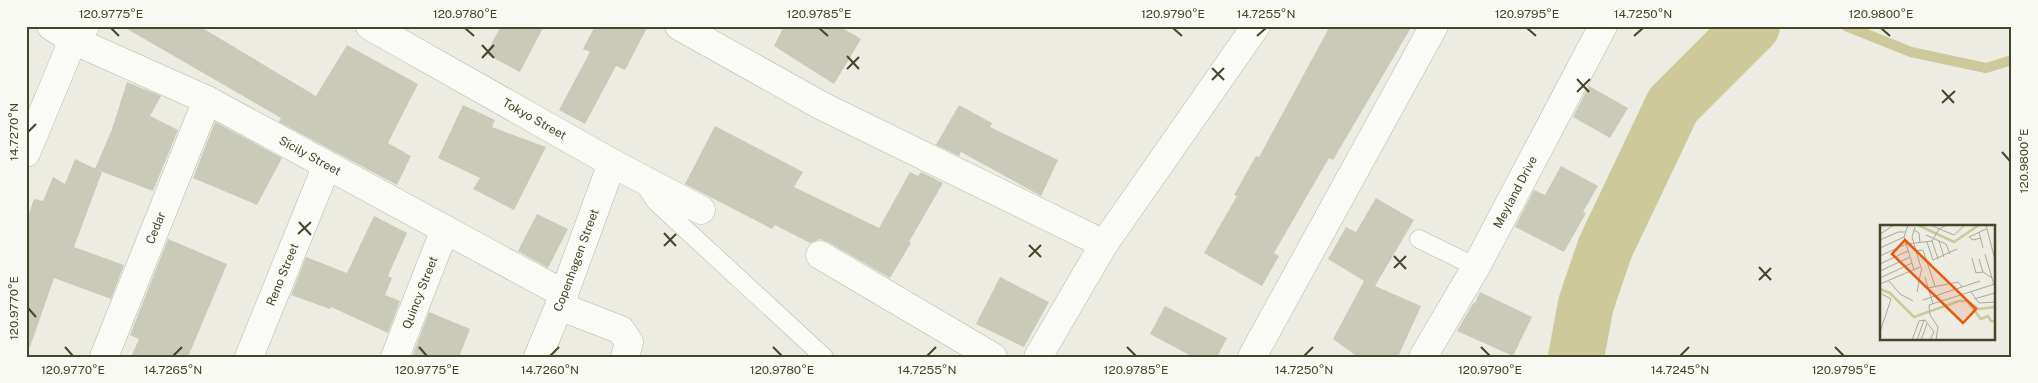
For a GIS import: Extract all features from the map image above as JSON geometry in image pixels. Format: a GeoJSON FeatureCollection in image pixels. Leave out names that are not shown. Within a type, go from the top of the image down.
{"type":"FeatureCollection","features":[{"type":"Feature","properties":{"kind":"street","name":"Tokyo Street"},"geometry":{"type":"LineString","coordinates":[[370,26],[612,163],[701,210]]}},
{"type":"Feature","properties":{"kind":"street"},"geometry":{"type":"LineString","coordinates":[[678,26],[822,106],[1104,244]]}},
{"type":"Feature","properties":{"kind":"street"},"geometry":{"type":"LineString","coordinates":[[1038,357],[1104,244],[1256,26]]}},
{"type":"Feature","properties":{"kind":"street"},"geometry":{"type":"LineString","coordinates":[[1252,357],[1434,26]]}},
{"type":"Feature","properties":{"kind":"street","name":"Meyland Drive"},"geometry":{"type":"LineString","coordinates":[[1423,357],[1476,267],[1603,26]]}},
{"type":"Feature","properties":{"kind":"street"},"geometry":{"type":"LineString","coordinates":[[26,154],[70,31]]}},
{"type":"Feature","properties":{"kind":"street","name":"Sicily Street"},"geometry":{"type":"LineString","coordinates":[[70,31],[207,100],[445,229],[561,300],[620,330],[629,342],[625,357]]}},
{"type":"Feature","properties":{"kind":"street","name":"Cedar"},"geometry":{"type":"LineString","coordinates":[[104,357],[207,100]]}},
{"type":"Feature","properties":{"kind":"street","name":"Copenhagen Street"},"geometry":{"type":"LineString","coordinates":[[538,357],[612,163]]}},
{"type":"Feature","properties":{"kind":"street","name":"Reno Street"},"geometry":{"type":"LineString","coordinates":[[249,357],[327,165]]}},
{"type":"Feature","properties":{"kind":"street","name":"Quincy Street"},"geometry":{"type":"LineString","coordinates":[[395,357],[445,229]]}},
{"type":"Feature","properties":{"kind":"street"},"geometry":{"type":"LineString","coordinates":[[820,255],[992,357]]}},
{"type":"Feature","properties":{"kind":"lane"},"geometry":{"type":"LineString","coordinates":[[640,177],[656,202],[763,302],[820,351],[824,357]]}},
{"type":"Feature","properties":{"kind":"lane"},"geometry":{"type":"LineString","coordinates":[[1419,238],[1476,267]]}},
{"type":"Feature","properties":{"kind":"building"},"geometry":{"type":"Polygon","coordinates":[[[122,26],[199,26],[316,96],[347,45],[418,84],[388,143],[411,156],[397,185],[279,122],[281,118],[122,26]]]}},
{"type":"Feature","properties":{"kind":"building"},"geometry":{"type":"Polygon","coordinates":[[[501,26],[544,26],[520,72],[486,54],[501,26]]]}},
{"type":"Feature","properties":{"kind":"building"},"geometry":{"type":"Polygon","coordinates":[[[595,26],[648,26],[625,70],[616,66],[585,124],[559,110],[590,52],[583,49],[595,26]]]}},
{"type":"Feature","properties":{"kind":"building"},"geometry":{"type":"Polygon","coordinates":[[[784,26],[839,26],[861,39],[834,84],[774,46],[784,26]]]}},
{"type":"Feature","properties":{"kind":"building"},"geometry":{"type":"Polygon","coordinates":[[[1330,26],[1412,26],[1333,160],[1329,158],[1274,253],[1279,256],[1262,286],[1204,253],[1237,196],[1234,195],[1256,156],[1259,157],[1330,26]]]}},
{"type":"Feature","properties":{"kind":"building"},"geometry":{"type":"Polygon","coordinates":[[[127,82],[161,96],[150,116],[178,130],[153,191],[95,169],[112,129],[127,82]]]}},
{"type":"Feature","properties":{"kind":"building"},"geometry":{"type":"Polygon","coordinates":[[[1589,86],[1628,108],[1610,138],[1573,117],[1589,86]]]}},
{"type":"Feature","properties":{"kind":"building"},"geometry":{"type":"Polygon","coordinates":[[[463,105],[495,120],[492,127],[546,147],[514,210],[473,189],[480,178],[438,158],[463,105]]]}},
{"type":"Feature","properties":{"kind":"building"},"geometry":{"type":"Polygon","coordinates":[[[959,105],[992,123],[990,127],[1058,160],[1041,196],[961,152],[959,156],[936,145],[959,105]]]}},
{"type":"Feature","properties":{"kind":"building"},"geometry":{"type":"Polygon","coordinates":[[[215,122],[282,158],[257,205],[193,178],[215,122]]]}},
{"type":"Feature","properties":{"kind":"building"},"geometry":{"type":"Polygon","coordinates":[[[715,126],[803,172],[794,187],[879,228],[910,172],[918,176],[921,172],[943,183],[890,278],[828,242],[820,239],[810,243],[775,225],[772,229],[685,184],[715,126]]]}},
{"type":"Feature","properties":{"kind":"building"},"geometry":{"type":"Polygon","coordinates":[[[75,159],[102,172],[74,247],[124,265],[111,299],[54,278],[30,347],[26,347],[26,222],[34,199],[43,201],[53,177],[65,184],[75,159]]]}},
{"type":"Feature","properties":{"kind":"building"},"geometry":{"type":"Polygon","coordinates":[[[1561,166],[1598,186],[1583,212],[1586,213],[1564,252],[1515,227],[1534,190],[1545,195],[1561,166]]]}},
{"type":"Feature","properties":{"kind":"building"},"geometry":{"type":"Polygon","coordinates":[[[1376,198],[1414,220],[1375,286],[1421,306],[1398,357],[1358,357],[1333,339],[1364,281],[1328,259],[1346,227],[1356,232],[1376,198]]]}},
{"type":"Feature","properties":{"kind":"building"},"geometry":{"type":"Polygon","coordinates":[[[537,214],[568,229],[548,268],[518,251],[537,214]]]}},
{"type":"Feature","properties":{"kind":"building"},"geometry":{"type":"Polygon","coordinates":[[[374,216],[407,233],[388,276],[392,278],[385,295],[400,301],[388,333],[331,307],[330,309],[291,295],[306,257],[347,273],[374,216]]]}},
{"type":"Feature","properties":{"kind":"building"},"geometry":{"type":"Polygon","coordinates":[[[168,239],[227,264],[188,357],[131,357],[139,339],[130,335],[168,239]]]}},
{"type":"Feature","properties":{"kind":"building"},"geometry":{"type":"Polygon","coordinates":[[[1000,277],[1049,302],[1024,347],[976,324],[1000,277]]]}},
{"type":"Feature","properties":{"kind":"building"},"geometry":{"type":"Polygon","coordinates":[[[1480,292],[1532,317],[1513,356],[1457,331],[1480,292]]]}},
{"type":"Feature","properties":{"kind":"building"},"geometry":{"type":"Polygon","coordinates":[[[1165,306],[1227,338],[1217,357],[1193,357],[1150,334],[1165,306]]]}},
{"type":"Feature","properties":{"kind":"building"},"geometry":{"type":"Polygon","coordinates":[[[429,312],[470,329],[459,357],[412,357],[429,312]]]}},
{"type":"Feature","properties":{"kind":"waterway"},"geometry":{"type":"LineString","coordinates":[[1576,357],[1586,304],[1605,248],[1673,105],[1752,26]]}},
{"type":"Feature","properties":{"kind":"waterway"},"geometry":{"type":"LineString","coordinates":[[1846,26],[1911,52],[1986,68],[2012,60]]}}]}
